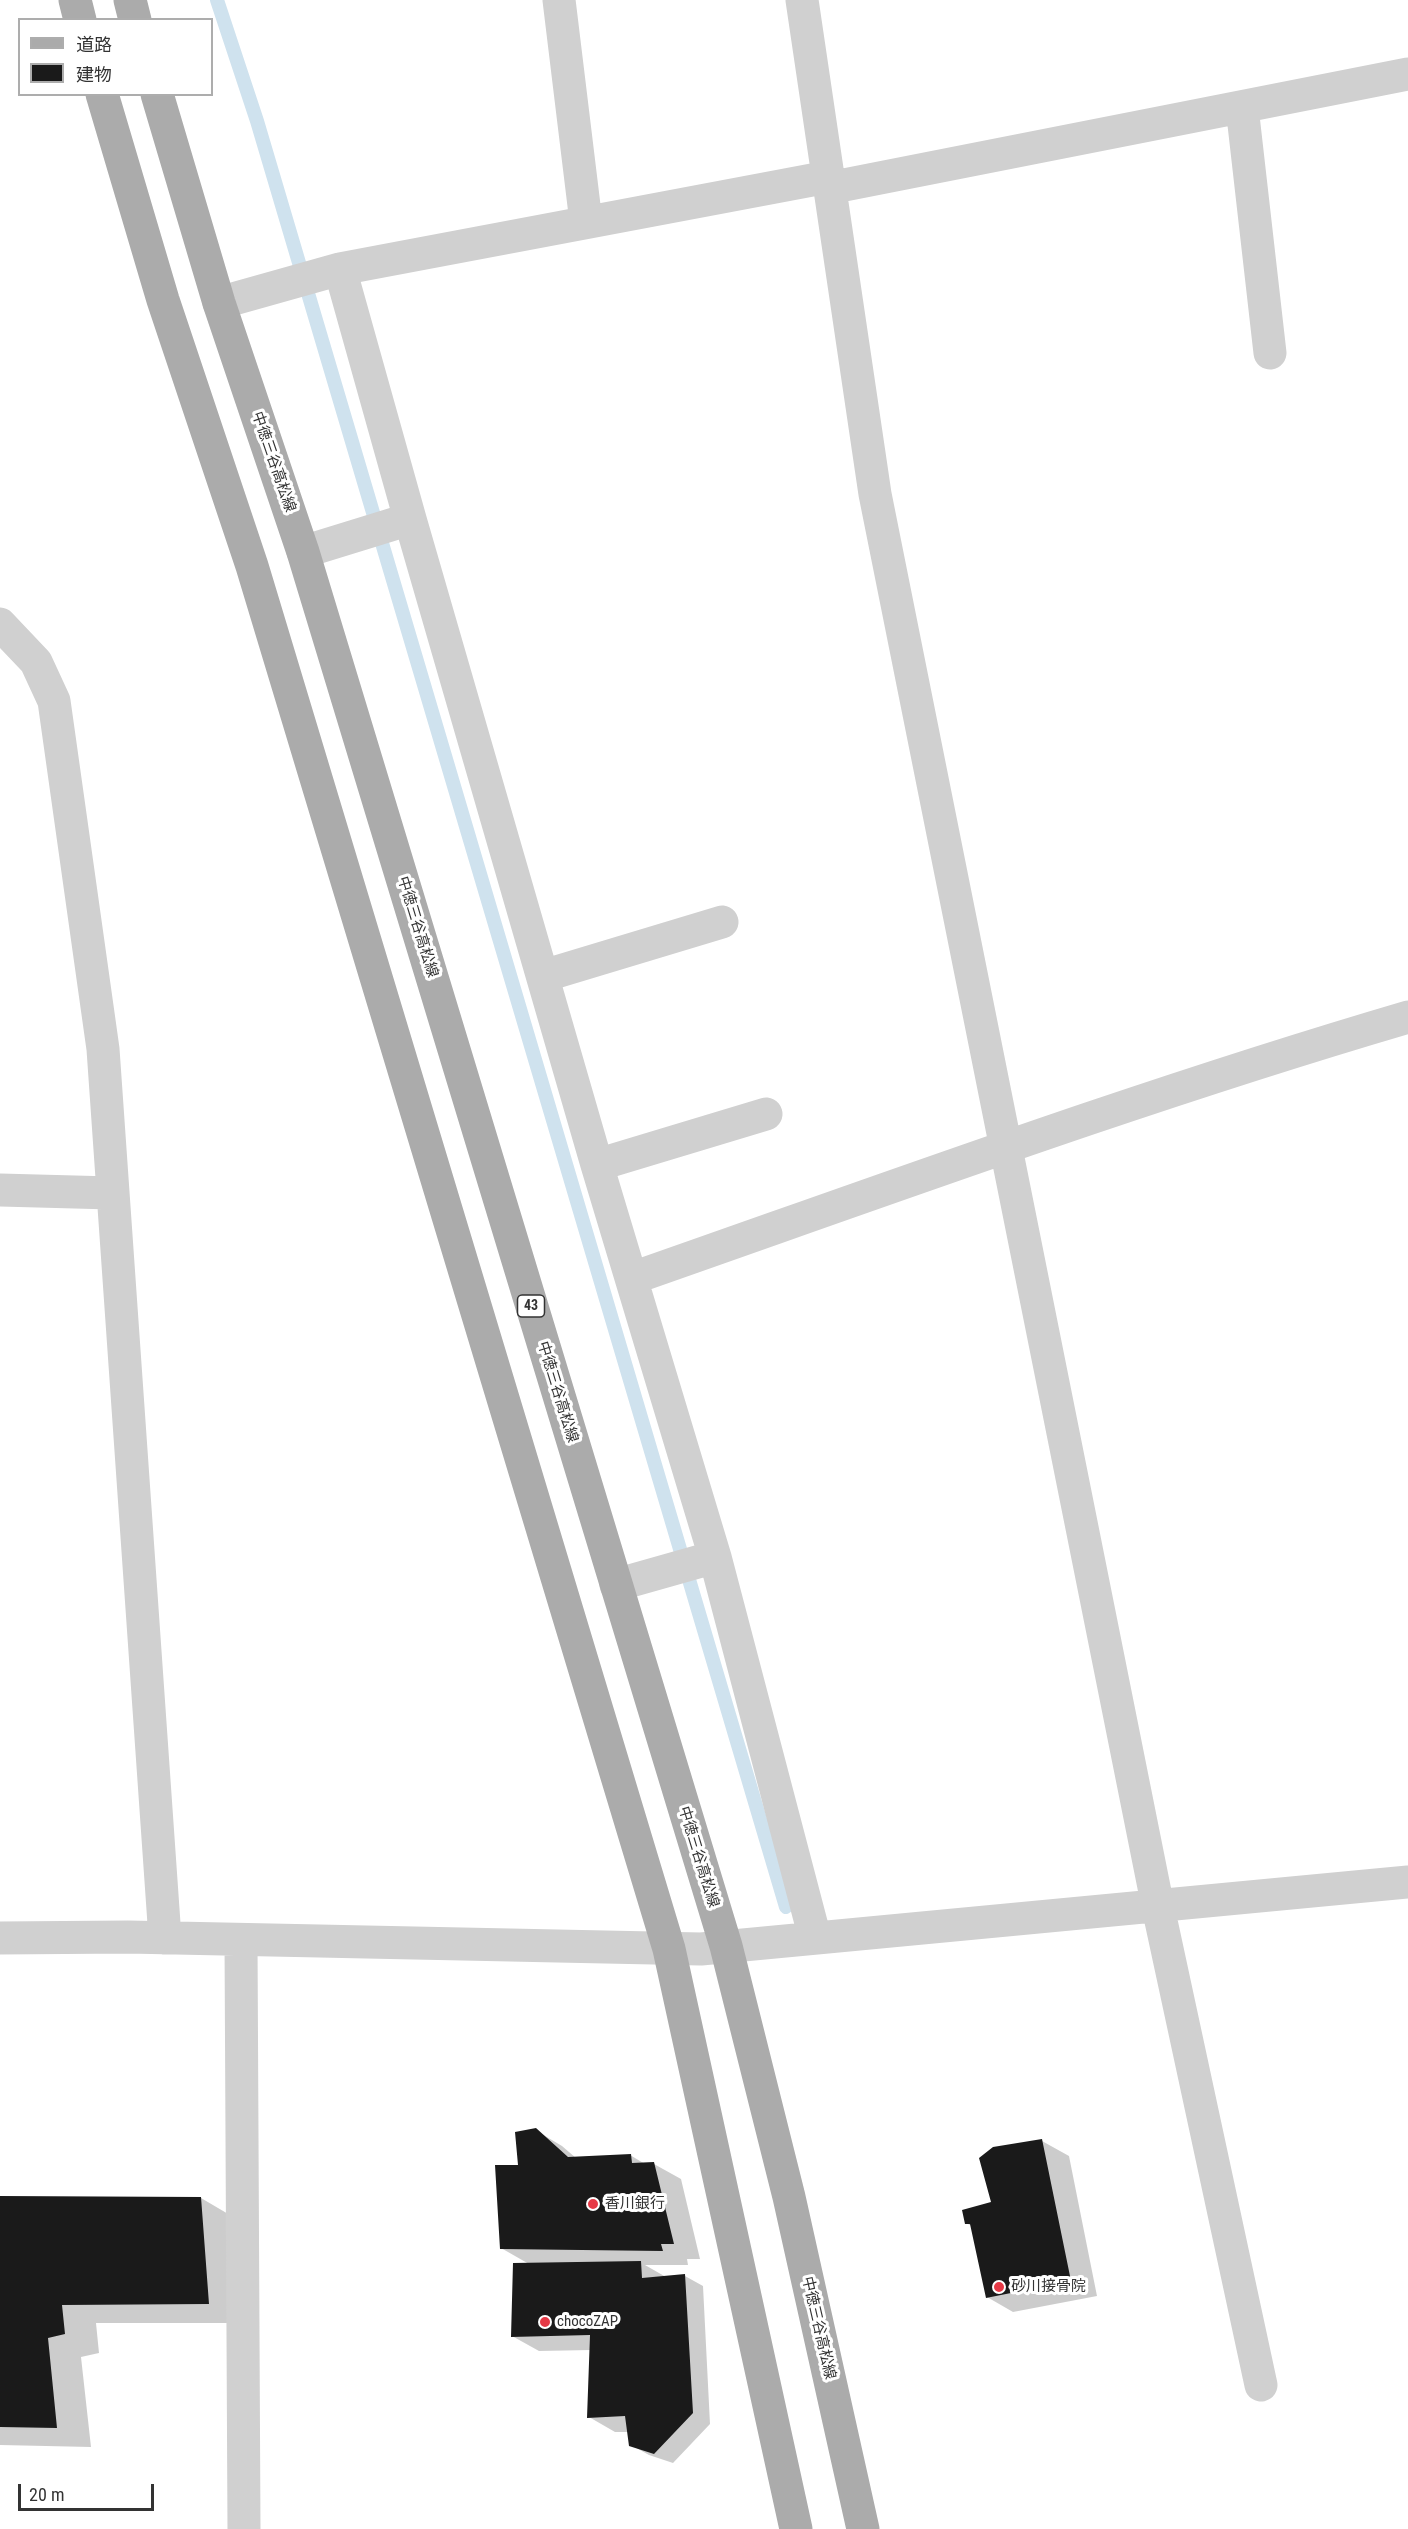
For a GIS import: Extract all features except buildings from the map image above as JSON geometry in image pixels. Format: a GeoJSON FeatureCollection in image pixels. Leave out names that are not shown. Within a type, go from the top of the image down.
{"type":"FeatureCollection","features":[{"type":"Feature","properties":{"kind":"main road"},"geometry":{"type":"LineString","coordinates":[[75,0],[80,18]]}},
{"type":"Feature","properties":{"kind":"main road"},"geometry":{"type":"LineString","coordinates":[[130,0],[134,18]]}},
{"type":"Feature","properties":{"kind":"main road"},"geometry":{"type":"LineString","coordinates":[[103,96],[164,300],[252,566],[669,1948],[796,2529]]}},
{"type":"Feature","properties":{"kind":"main road","name":"中徳三谷高松線"},"geometry":{"type":"LineString","coordinates":[[158,96],[219,303],[303,552],[726,1947],[789,2197],[863,2529]]}},
{"type":"Feature","properties":{"kind":"street"},"geometry":{"type":"LineString","coordinates":[[559,0],[586,222]]}},
{"type":"Feature","properties":{"kind":"street"},"geometry":{"type":"LineString","coordinates":[[802,0],[875,494],[1158,1907],[1262,2385]]}},
{"type":"Feature","properties":{"kind":"street"},"geometry":{"type":"LineString","coordinates":[[219,303],[340,269],[586,222],[829,182],[1242,108],[1408,74]]}},
{"type":"Feature","properties":{"kind":"street"},"geometry":{"type":"LineString","coordinates":[[1242,108],[1270,353]]}},
{"type":"Feature","properties":{"kind":"street"},"geometry":{"type":"LineString","coordinates":[[340,269],[597,1165],[633,1278],[715,1557],[815,1938]]}},
{"type":"Feature","properties":{"kind":"street"},"geometry":{"type":"LineString","coordinates":[[303,552],[410,519]]}},
{"type":"Feature","properties":{"kind":"street"},"geometry":{"type":"LineString","coordinates":[[0,624],[36,662],[54,701],[103,1049],[165,1938]]}},
{"type":"Feature","properties":{"kind":"street"},"geometry":{"type":"LineString","coordinates":[[543,976],[722,922]]}},
{"type":"Feature","properties":{"kind":"street"},"geometry":{"type":"LineString","coordinates":[[633,1278],[1006,1147],[1316,1044],[1408,1017]]}},
{"type":"Feature","properties":{"kind":"street"},"geometry":{"type":"LineString","coordinates":[[597,1165],[766,1114]]}},
{"type":"Feature","properties":{"kind":"street"},"geometry":{"type":"LineString","coordinates":[[0,1190],[112,1193]]}},
{"type":"Feature","properties":{"kind":"street"},"geometry":{"type":"LineString","coordinates":[[616,1585],[715,1557]]}},
{"type":"Feature","properties":{"kind":"street"},"geometry":{"type":"LineString","coordinates":[[0,1938],[165,1938],[669,1948],[726,1947],[1408,1882]]}},
{"type":"Feature","properties":{"kind":"street"},"geometry":{"type":"LineString","coordinates":[[241,1940],[244,2529]]}},
{"type":"Feature","properties":{"kind":"waterway"},"geometry":{"type":"LineString","coordinates":[[217,0],[257,121],[786,1907]]}},
{"type":"Feature","properties":{"kind":"place","name":"香川銀行"},"geometry":{"type":"Point","coordinates":[593,2204]}},
{"type":"Feature","properties":{"kind":"place","name":"砂川接骨院"},"geometry":{"type":"Point","coordinates":[999,2287]}},
{"type":"Feature","properties":{"kind":"place","name":"chocoZAP"},"geometry":{"type":"Point","coordinates":[545,2322]}}]}
